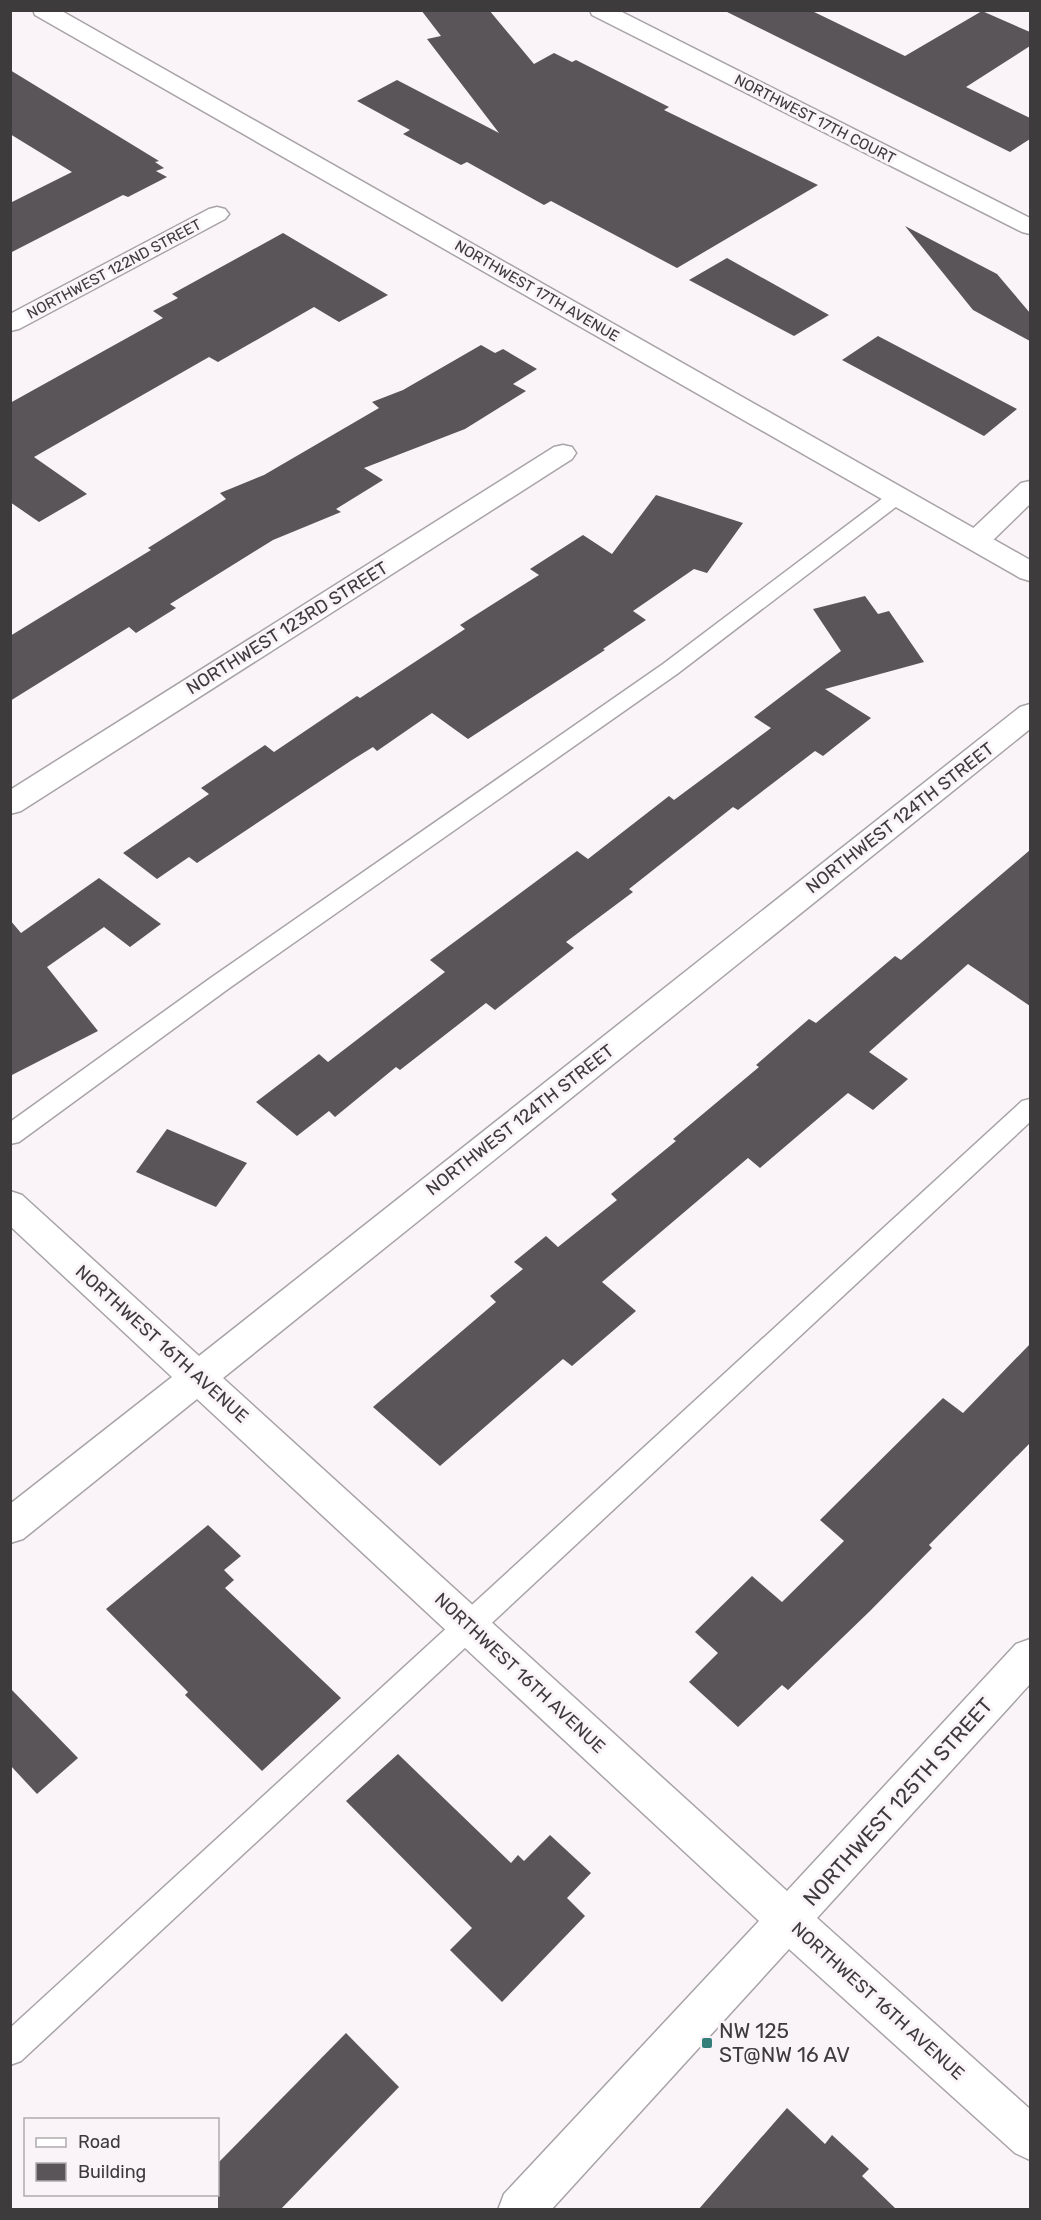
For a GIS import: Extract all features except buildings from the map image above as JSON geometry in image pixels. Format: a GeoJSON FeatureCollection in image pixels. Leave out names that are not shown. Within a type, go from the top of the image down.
{"type":"FeatureCollection","features":[{"type":"Feature","properties":{"kind":"street","name":"NORTHWEST 17TH AVENUE"},"geometry":{"type":"LineString","coordinates":[[43,10],[1030,572]]}},
{"type":"Feature","properties":{"kind":"street","name":"NORTHWEST 17TH COURT"},"geometry":{"type":"LineString","coordinates":[[600,10],[1030,227]]}},
{"type":"Feature","properties":{"kind":"street","name":"NORTHWEST 122ND STREET"},"geometry":{"type":"LineString","coordinates":[[10,324],[217,214]]}},
{"type":"Feature","properties":{"kind":"street","name":"NORTHWEST 123RD STREET"},"geometry":{"type":"LineString","coordinates":[[10,804],[563,453]]}},
{"type":"Feature","properties":{"kind":"street"},"geometry":{"type":"LineString","coordinates":[[977,540],[1030,489]]}},
{"type":"Feature","properties":{"kind":"street","name":"NORTHWEST 124TH STREET"},"geometry":{"type":"LineString","coordinates":[[10,1527],[1030,714]]}},
{"type":"Feature","properties":{"kind":"street","name":"NORTHWEST 16TH AVENUE"},"geometry":{"type":"LineString","coordinates":[[10,1205],[789,1921],[1030,2138]]}},
{"type":"Feature","properties":{"kind":"street","name":"NORTHWEST 125TH STREET"},"geometry":{"type":"LineString","coordinates":[[520,2210],[789,1921],[1030,1657]]}},
{"type":"Feature","properties":{"kind":"lane"},"geometry":{"type":"LineString","coordinates":[[10,1135],[220,983],[670,669],[898,496]]}},
{"type":"Feature","properties":{"kind":"lane"},"geometry":{"type":"LineString","coordinates":[[10,2050],[1030,1108]]}},
{"type":"Feature","properties":{"kind":"place","name":"NW 125 ST@NW 16 AV"},"geometry":{"type":"Point","coordinates":[707,2043]}}]}
